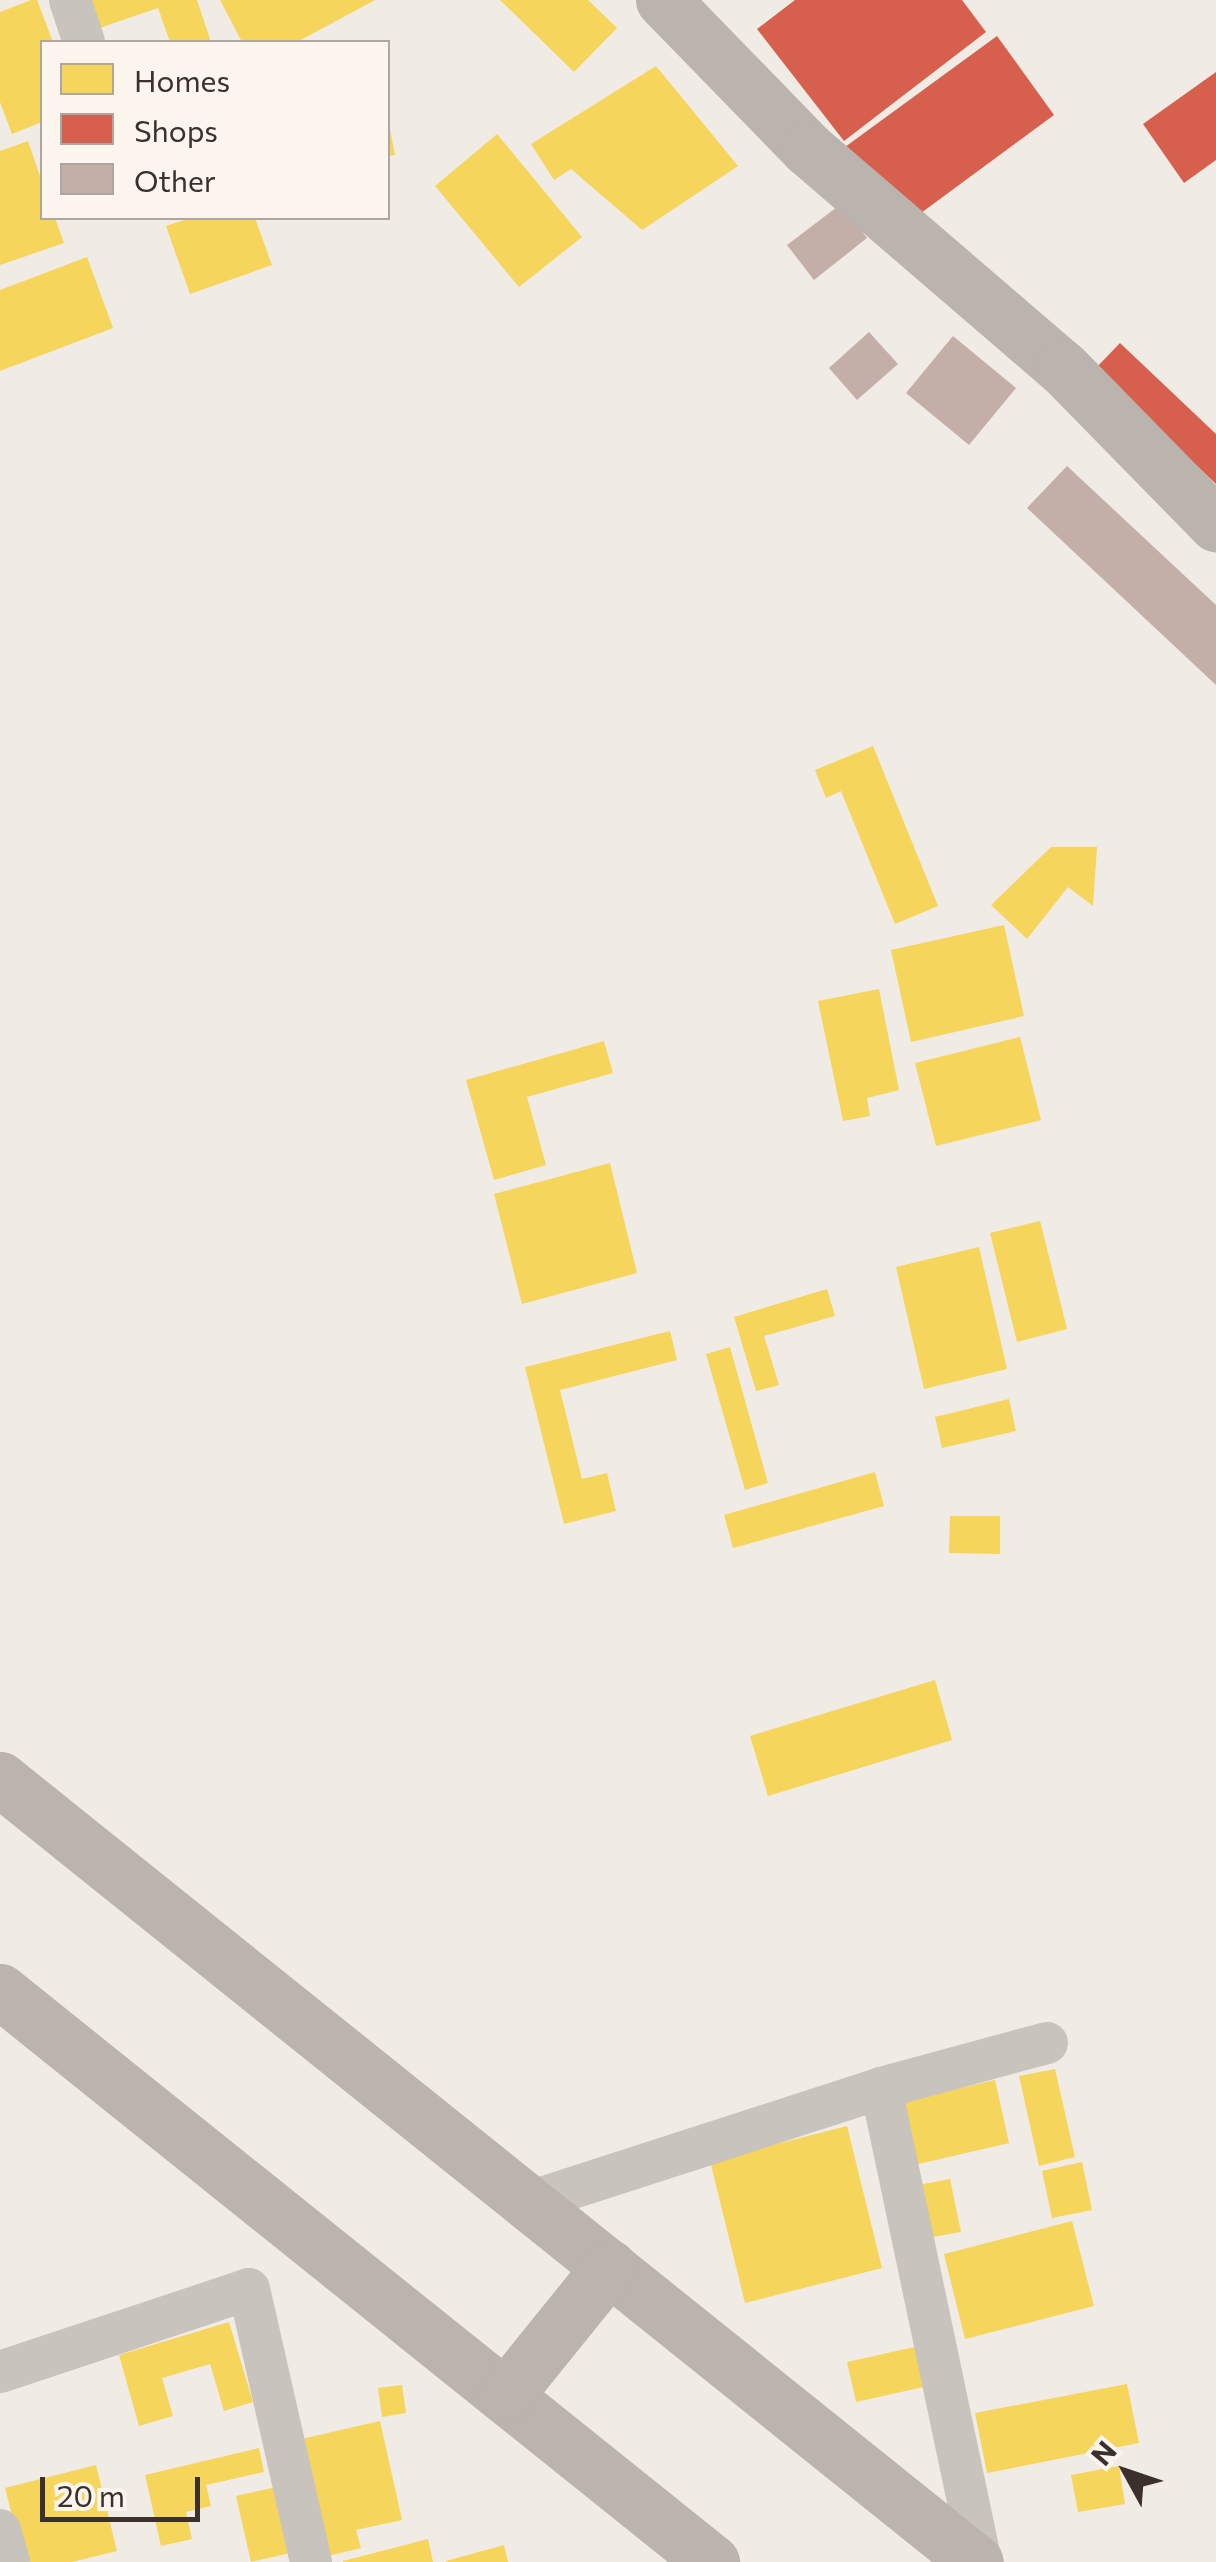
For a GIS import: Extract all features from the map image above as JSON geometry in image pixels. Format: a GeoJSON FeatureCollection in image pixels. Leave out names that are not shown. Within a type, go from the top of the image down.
{"type":"FeatureCollection","features":[{"type":"Feature","properties":{"kind":"street"},"geometry":{"type":"LineString","coordinates":[[70,0],[83,40]]}},
{"type":"Feature","properties":{"kind":"street"},"geometry":{"type":"LineString","coordinates":[[664,0],[808,150],[1063,368],[1216,524]]}},
{"type":"Feature","properties":{"kind":"street"},"geometry":{"type":"LineString","coordinates":[[0,1779],[978,2562]]}},
{"type":"Feature","properties":{"kind":"street"},"geometry":{"type":"LineString","coordinates":[[0,1991],[712,2562]]}},
{"type":"Feature","properties":{"kind":"street"},"geometry":{"type":"LineString","coordinates":[[526,2203],[882,2088],[1047,2043]]}},
{"type":"Feature","properties":{"kind":"street"},"geometry":{"type":"LineString","coordinates":[[882,2088],[978,2562]]}},
{"type":"Feature","properties":{"kind":"street"},"geometry":{"type":"LineString","coordinates":[[505,2396],[609,2267]]}},
{"type":"Feature","properties":{"kind":"street"},"geometry":{"type":"LineString","coordinates":[[0,2372],[248,2289],[311,2562]]}},
{"type":"Feature","properties":{"kind":"street"},"geometry":{"type":"LineString","coordinates":[[0,2530],[9,2562]]}},
{"type":"Feature","properties":{"kind":"building: Homes"},"geometry":{"type":"Polygon","coordinates":[[[37,0],[52,40],[40,40],[40,123],[12,134],[0,102],[0,12],[37,0]]]}},
{"type":"Feature","properties":{"kind":"building: Homes"},"geometry":{"type":"Polygon","coordinates":[[[84,0],[197,0],[210,40],[169,40],[158,8],[94,30],[84,0]]]}},
{"type":"Feature","properties":{"kind":"building: Homes"},"geometry":{"type":"Polygon","coordinates":[[[220,0],[375,0],[301,40],[241,40],[220,0]]]}},
{"type":"Feature","properties":{"kind":"building: Homes"},"geometry":{"type":"Polygon","coordinates":[[[500,0],[588,0],[617,28],[574,72],[500,0]]]}},
{"type":"Feature","properties":{"kind":"building: Homes"},"geometry":{"type":"Polygon","coordinates":[[[656,66],[738,166],[642,230],[571,169],[554,180],[531,144],[656,66]]]}},
{"type":"Feature","properties":{"kind":"building: Homes"},"geometry":{"type":"Polygon","coordinates":[[[390,129],[395,155],[390,156],[390,129]]]}},
{"type":"Feature","properties":{"kind":"building: Homes"},"geometry":{"type":"Polygon","coordinates":[[[497,134],[582,237],[519,287],[435,186],[497,134]]]}},
{"type":"Feature","properties":{"kind":"building: Homes"},"geometry":{"type":"Polygon","coordinates":[[[28,141],[40,176],[40,220],[56,220],[64,243],[0,265],[0,151],[28,141]]]}},
{"type":"Feature","properties":{"kind":"building: Homes"},"geometry":{"type":"Polygon","coordinates":[[[184,220],[256,220],[272,265],[190,294],[166,226],[184,220]]]}},
{"type":"Feature","properties":{"kind":"building: Homes"},"geometry":{"type":"Polygon","coordinates":[[[87,257],[113,328],[0,371],[0,290],[87,257]]]}},
{"type":"Feature","properties":{"kind":"building: Homes"},"geometry":{"type":"Polygon","coordinates":[[[873,746],[938,906],[895,924],[841,791],[826,798],[815,770],[873,746]]]}},
{"type":"Feature","properties":{"kind":"building: Homes"},"geometry":{"type":"Polygon","coordinates":[[[1051,847],[1097,847],[1093,906],[1068,887],[1027,939],[991,905],[1051,847]]]}},
{"type":"Feature","properties":{"kind":"building: Homes"},"geometry":{"type":"Polygon","coordinates":[[[1004,925],[1024,1016],[911,1042],[891,950],[1004,925]]]}},
{"type":"Feature","properties":{"kind":"building: Homes"},"geometry":{"type":"Polygon","coordinates":[[[879,989],[899,1090],[867,1098],[870,1116],[843,1121],[818,1001],[879,989]]]}},
{"type":"Feature","properties":{"kind":"building: Homes"},"geometry":{"type":"Polygon","coordinates":[[[1020,1037],[1041,1120],[936,1146],[915,1063],[1020,1037]]]}},
{"type":"Feature","properties":{"kind":"building: Homes"},"geometry":{"type":"Polygon","coordinates":[[[604,1041],[613,1073],[527,1097],[546,1165],[494,1180],[466,1080],[604,1041]]]}},
{"type":"Feature","properties":{"kind":"building: Homes"},"geometry":{"type":"Polygon","coordinates":[[[610,1163],[637,1273],[522,1304],[494,1194],[610,1163]]]}},
{"type":"Feature","properties":{"kind":"building: Homes"},"geometry":{"type":"Polygon","coordinates":[[[1040,1221],[1067,1329],[1017,1342],[990,1233],[1040,1221]]]}},
{"type":"Feature","properties":{"kind":"building: Homes"},"geometry":{"type":"Polygon","coordinates":[[[979,1247],[1007,1369],[924,1389],[896,1267],[979,1247]]]}},
{"type":"Feature","properties":{"kind":"building: Homes"},"geometry":{"type":"Polygon","coordinates":[[[827,1289],[835,1316],[764,1336],[779,1385],[756,1391],[734,1317],[827,1289]]]}},
{"type":"Feature","properties":{"kind":"building: Homes"},"geometry":{"type":"Polygon","coordinates":[[[670,1331],[677,1360],[560,1390],[582,1479],[607,1473],[616,1511],[564,1524],[525,1367],[670,1331]]]}},
{"type":"Feature","properties":{"kind":"building: Homes"},"geometry":{"type":"Polygon","coordinates":[[[730,1347],[768,1483],[745,1490],[706,1354],[730,1347]]]}},
{"type":"Feature","properties":{"kind":"building: Homes"},"geometry":{"type":"Polygon","coordinates":[[[1009,1399],[1016,1431],[942,1448],[935,1417],[1009,1399]]]}},
{"type":"Feature","properties":{"kind":"building: Homes"},"geometry":{"type":"Polygon","coordinates":[[[875,1472],[884,1506],[733,1548],[724,1515],[875,1472]]]}},
{"type":"Feature","properties":{"kind":"building: Homes"},"geometry":{"type":"Polygon","coordinates":[[[950,1516],[1000,1516],[1000,1554],[949,1553],[950,1516]]]}},
{"type":"Feature","properties":{"kind":"building: Homes"},"geometry":{"type":"Polygon","coordinates":[[[935,1680],[952,1740],[768,1796],[750,1736],[935,1680]]]}},
{"type":"Feature","properties":{"kind":"building: Homes"},"geometry":{"type":"Polygon","coordinates":[[[1055,2069],[1075,2157],[1039,2166],[1019,2076],[1055,2069]]]}},
{"type":"Feature","properties":{"kind":"building: Homes"},"geometry":{"type":"Polygon","coordinates":[[[995,2080],[1009,2143],[910,2166],[895,2103],[995,2080]]]}},
{"type":"Feature","properties":{"kind":"building: Homes"},"geometry":{"type":"Polygon","coordinates":[[[847,2126],[882,2268],[745,2303],[710,2161],[847,2126]]]}},
{"type":"Feature","properties":{"kind":"building: Homes"},"geometry":{"type":"Polygon","coordinates":[[[1082,2162],[1092,2210],[1052,2218],[1042,2171],[1082,2162]]]}},
{"type":"Feature","properties":{"kind":"building: Homes"},"geometry":{"type":"Polygon","coordinates":[[[950,2179],[961,2232],[927,2238],[918,2185],[950,2179]]]}},
{"type":"Feature","properties":{"kind":"building: Homes"},"geometry":{"type":"Polygon","coordinates":[[[1072,2221],[1094,2306],[965,2339],[944,2254],[1072,2221]]]}},
{"type":"Feature","properties":{"kind":"building: Homes"},"geometry":{"type":"Polygon","coordinates":[[[229,2322],[253,2402],[224,2411],[210,2364],[162,2378],[173,2416],[139,2426],[119,2355],[229,2322]]]}},
{"type":"Feature","properties":{"kind":"building: Homes"},"geometry":{"type":"Polygon","coordinates":[[[919,2346],[928,2386],[856,2402],[847,2362],[919,2346]]]}},
{"type":"Feature","properties":{"kind":"building: Homes"},"geometry":{"type":"Polygon","coordinates":[[[1127,2384],[1139,2443],[987,2473],[975,2413],[1127,2384]]]}},
{"type":"Feature","properties":{"kind":"building: Homes"},"geometry":{"type":"Polygon","coordinates":[[[402,2385],[406,2413],[382,2417],[378,2388],[402,2385]]]}},
{"type":"Feature","properties":{"kind":"building: Homes"},"geometry":{"type":"Polygon","coordinates":[[[380,2421],[402,2520],[356,2530],[361,2548],[324,2557],[297,2440],[380,2421]]]}},
{"type":"Feature","properties":{"kind":"building: Homes"},"geometry":{"type":"Polygon","coordinates":[[[259,2448],[264,2472],[206,2485],[211,2506],[186,2512],[192,2539],[161,2546],[145,2475],[259,2448]]]}},
{"type":"Feature","properties":{"kind":"building: Homes"},"geometry":{"type":"Polygon","coordinates":[[[96,2465],[117,2551],[72,2562],[24,2562],[5,2488],[96,2465]]]}},
{"type":"Feature","properties":{"kind":"building: Homes"},"geometry":{"type":"Polygon","coordinates":[[[1119,2466],[1125,2504],[1078,2512],[1071,2475],[1119,2466]]]}},
{"type":"Feature","properties":{"kind":"building: Homes"},"geometry":{"type":"Polygon","coordinates":[[[281,2486],[295,2552],[251,2562],[236,2496],[281,2486]]]}},
{"type":"Feature","properties":{"kind":"building: Homes"},"geometry":{"type":"Polygon","coordinates":[[[428,2539],[433,2562],[343,2562],[343,2561],[428,2539]]]}},
{"type":"Feature","properties":{"kind":"building: Homes"},"geometry":{"type":"Polygon","coordinates":[[[504,2545],[508,2562],[446,2562],[446,2561],[504,2545]]]}},
{"type":"Feature","properties":{"kind":"building: Shops"},"geometry":{"type":"Polygon","coordinates":[[[795,0],[962,0],[986,32],[844,141],[757,29],[795,0]]]}},
{"type":"Feature","properties":{"kind":"building: Shops"},"geometry":{"type":"Polygon","coordinates":[[[997,36],[1054,115],[902,227],[845,147],[997,36]]]}},
{"type":"Feature","properties":{"kind":"building: Shops"},"geometry":{"type":"Polygon","coordinates":[[[1216,72],[1216,160],[1184,183],[1143,124],[1216,72]]]}},
{"type":"Feature","properties":{"kind":"building: Shops"},"geometry":{"type":"Polygon","coordinates":[[[1120,343],[1216,434],[1216,484],[1095,369],[1120,343]]]}},
{"type":"Feature","properties":{"kind":"building: Other"},"geometry":{"type":"Polygon","coordinates":[[[841,204],[867,238],[814,280],[787,245],[841,204]]]}},
{"type":"Feature","properties":{"kind":"building: Other"},"geometry":{"type":"Polygon","coordinates":[[[869,332],[898,364],[857,400],[829,368],[869,332]]]}},
{"type":"Feature","properties":{"kind":"building: Other"},"geometry":{"type":"Polygon","coordinates":[[[953,336],[1016,388],[969,445],[906,393],[953,336]]]}},
{"type":"Feature","properties":{"kind":"building: Other"},"geometry":{"type":"Polygon","coordinates":[[[1067,466],[1216,605],[1216,685],[1027,508],[1067,466]]]}}]}
